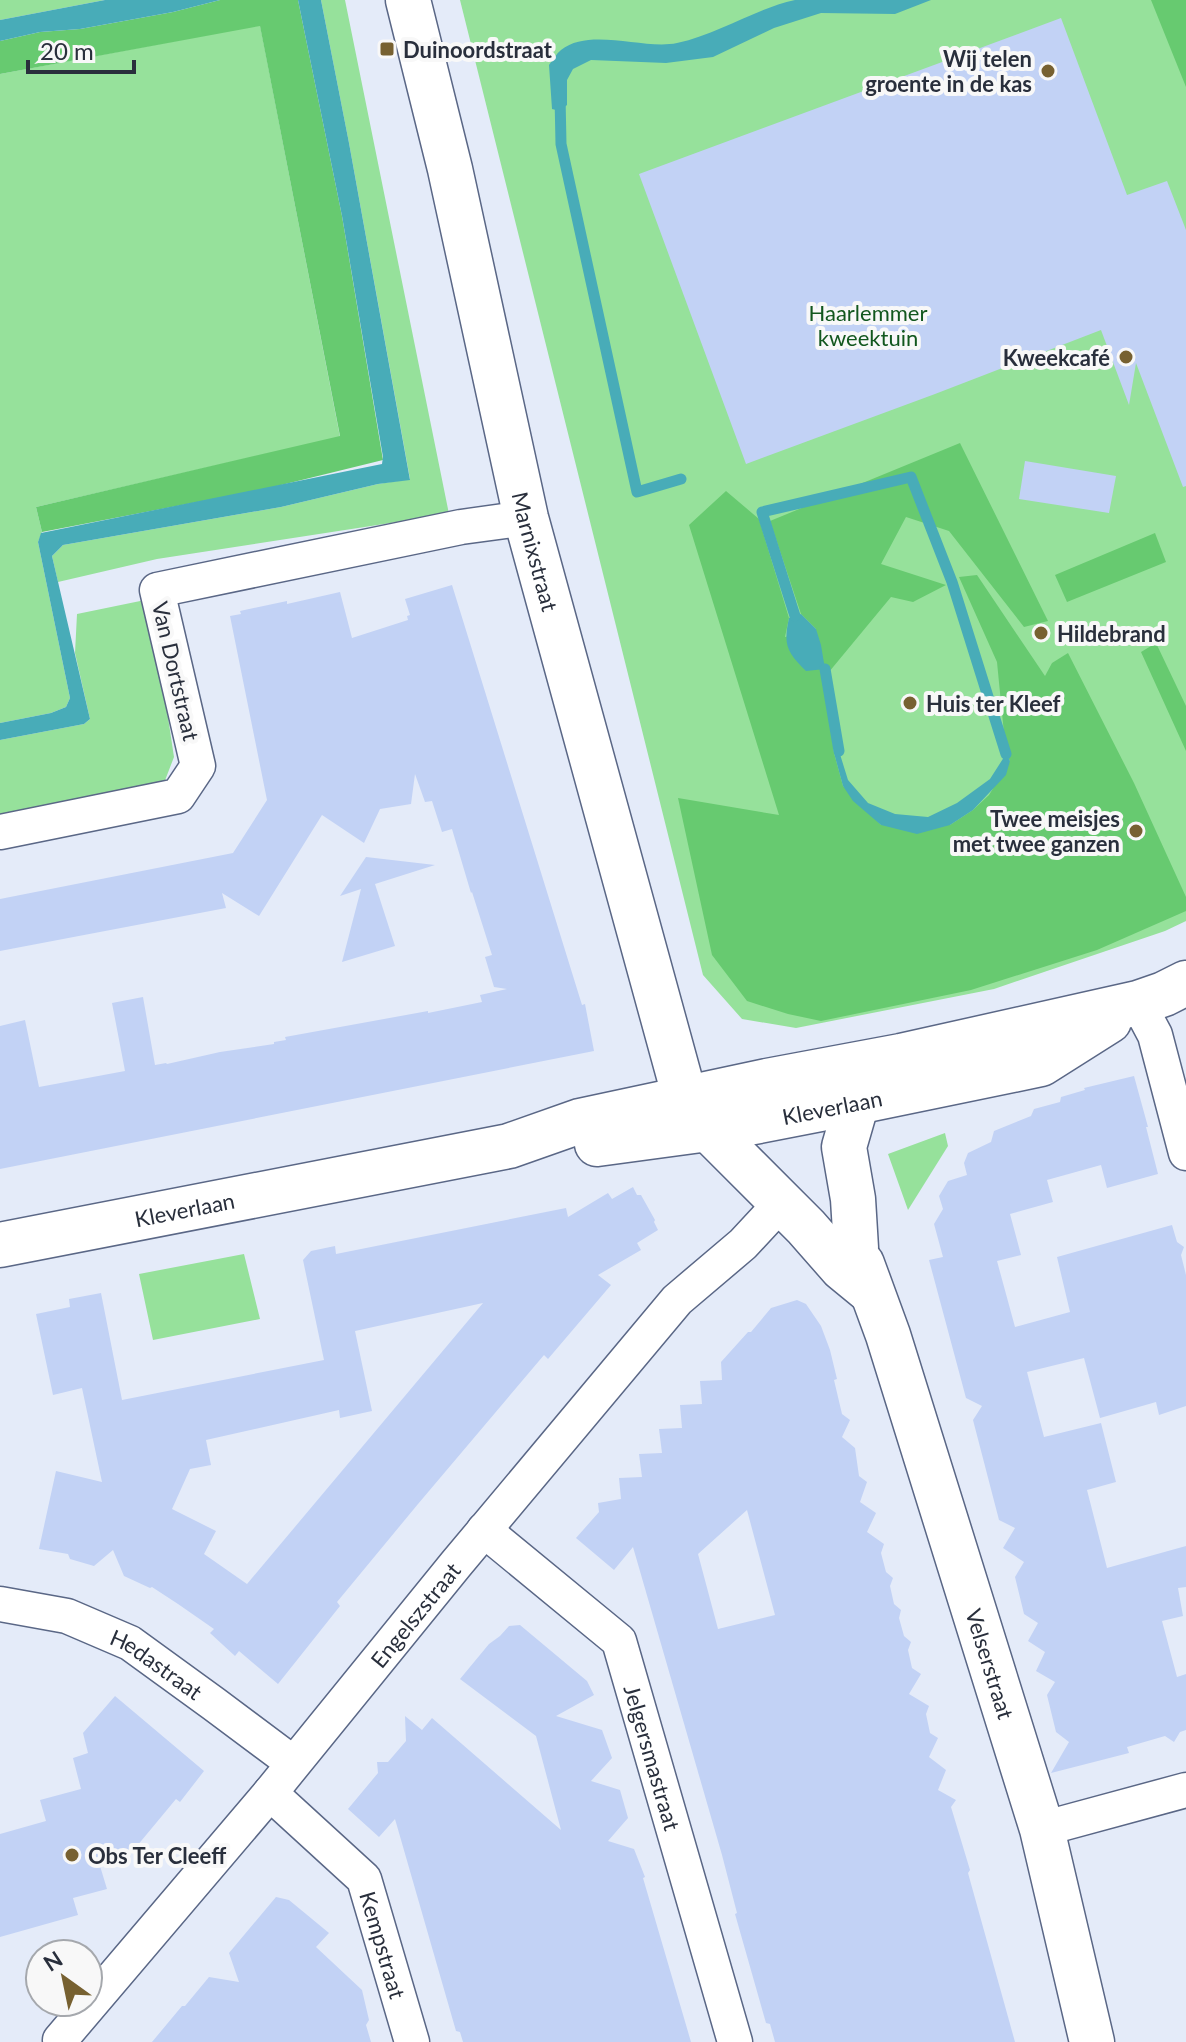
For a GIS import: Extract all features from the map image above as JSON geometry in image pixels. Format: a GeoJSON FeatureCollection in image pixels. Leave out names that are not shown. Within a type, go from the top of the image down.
{"type":"FeatureCollection","features":[{"type":"Feature","properties":{"kind":"street","name":"Marnixstraat"},"geometry":{"type":"LineString","coordinates":[[408,0],[450,169],[526,518],[711,1117]]}},
{"type":"Feature","properties":{"kind":"street","name":"Van Dortstraat"},"geometry":{"type":"LineString","coordinates":[[0,832],[178,796],[198,766],[157,590],[461,527],[526,518]]}},
{"type":"Feature","properties":{"kind":"street","name":"Kleverlaan"},"geometry":{"type":"LineString","coordinates":[[711,1117],[767,1081],[901,1056],[1138,1003],[1186,983]]}},
{"type":"Feature","properties":{"kind":"street","name":"Kleverlaan"},"geometry":{"type":"LineString","coordinates":[[0,1245],[509,1146],[580,1121],[711,1117],[857,1102],[1041,1064],[1138,1003]]}},
{"type":"Feature","properties":{"kind":"street"},"geometry":{"type":"LineString","coordinates":[[1138,1003],[1155,1035],[1186,1153]]}},
{"type":"Feature","properties":{"kind":"street"},"geometry":{"type":"LineString","coordinates":[[856,1248],[853,1199],[844,1147],[857,1102]]}},
{"type":"Feature","properties":{"kind":"street","name":"Velserstraat"},"geometry":{"type":"LineString","coordinates":[[711,1117],[842,1268],[870,1291]]}},
{"type":"Feature","properties":{"kind":"street","name":"Velserstraat"},"geometry":{"type":"LineString","coordinates":[[711,1117],[816,1202],[856,1248],[888,1335],[1042,1829],[1092,2042]]}},
{"type":"Feature","properties":{"kind":"street","name":"Engelszstraat"},"geometry":{"type":"LineString","coordinates":[[57,2041],[270,1793],[484,1530],[677,1300],[743,1244],[782,1202]]}},
{"type":"Feature","properties":{"kind":"street","name":"Jelgersmastraat"},"geometry":{"type":"LineString","coordinates":[[484,1530],[619,1641],[735,2042]]}},
{"type":"Feature","properties":{"kind":"street","name":"Hedastraat"},"geometry":{"type":"LineString","coordinates":[[0,1604],[67,1616],[130,1643],[293,1763]]}},
{"type":"Feature","properties":{"kind":"street"},"geometry":{"type":"LineString","coordinates":[[1042,1829],[1186,1790]]}},
{"type":"Feature","properties":{"kind":"street","name":"Kempstraat"},"geometry":{"type":"LineString","coordinates":[[270,1793],[364,1879],[412,2042]]}},
{"type":"Feature","properties":{"kind":"green space"},"geometry":{"type":"Polygon","coordinates":[[[0,0],[105,0],[0,20],[0,0]]]}},
{"type":"Feature","properties":{"kind":"green space"},"geometry":{"type":"Polygon","coordinates":[[[220,0],[298,0],[342,216],[383,460],[265,489],[42,532],[36,507],[340,436],[260,26],[0,74],[0,41],[173,12],[220,0]]]}},
{"type":"Feature","properties":{"kind":"green space"},"geometry":{"type":"Polygon","coordinates":[[[321,0],[345,0],[449,514],[157,559],[58,582],[52,556],[63,545],[281,507],[410,479],[321,0]]]}},
{"type":"Feature","properties":{"kind":"green space","name":"Haarlemmer kweektuin"},"geometry":{"type":"Polygon","coordinates":[[[460,0],[1186,0],[1186,921],[1165,931],[994,989],[796,1028],[742,1019],[703,975],[460,0]]]}},
{"type":"Feature","properties":{"kind":"green space"},"geometry":{"type":"Polygon","coordinates":[[[1151,0],[1186,0],[1186,87],[1151,0]]]}},
{"type":"Feature","properties":{"kind":"green space"},"geometry":{"type":"Polygon","coordinates":[[[260,25],[340,437],[36,507],[42,532],[38,542],[70,698],[66,707],[51,713],[0,723],[0,74],[260,25]]]}},
{"type":"Feature","properties":{"kind":"green space"},"geometry":{"type":"Polygon","coordinates":[[[960,443],[1048,621],[1024,627],[949,531],[906,517],[881,564],[946,585],[913,602],[891,597],[824,678],[834,753],[843,786],[881,825],[950,825],[989,795],[1010,761],[1006,754],[997,662],[959,577],[977,575],[1045,676],[1052,663],[1068,653],[1134,783],[1186,897],[1186,911],[1097,950],[971,990],[821,1021],[747,1001],[712,955],[678,798],[779,815],[689,525],[726,491],[759,519],[789,618],[785,637],[816,629],[801,614],[770,521],[960,443]]]}},
{"type":"Feature","properties":{"kind":"green space"},"geometry":{"type":"Polygon","coordinates":[[[1155,533],[1166,562],[1067,602],[1055,575],[1155,533]]]}},
{"type":"Feature","properties":{"kind":"green space"},"geometry":{"type":"Polygon","coordinates":[[[150,599],[174,757],[164,783],[0,815],[0,740],[84,724],[90,719],[75,653],[77,614],[150,599]]]}},
{"type":"Feature","properties":{"kind":"green space"},"geometry":{"type":"Polygon","coordinates":[[[1156,643],[1186,706],[1186,751],[1141,652],[1156,643]]]}},
{"type":"Feature","properties":{"kind":"green space"},"geometry":{"type":"Polygon","coordinates":[[[945,1133],[948,1146],[908,1210],[888,1154],[945,1133]]]}},
{"type":"Feature","properties":{"kind":"green space"},"geometry":{"type":"Polygon","coordinates":[[[244,1254],[260,1319],[153,1340],[139,1274],[244,1254]]]}},
{"type":"Feature","properties":{"kind":"water"},"geometry":{"type":"Polygon","coordinates":[[[105,0],[220,0],[173,12],[0,41],[0,20],[105,0]]]}},
{"type":"Feature","properties":{"kind":"water"},"geometry":{"type":"Polygon","coordinates":[[[298,0],[321,0],[410,480],[378,484],[281,507],[63,545],[52,556],[90,719],[84,724],[0,740],[0,723],[51,713],[66,707],[70,698],[38,542],[41,533],[382,464],[342,216],[298,0]]]}},
{"type":"Feature","properties":{"kind":"water"},"geometry":{"type":"Polygon","coordinates":[[[795,0],[931,0],[895,14],[821,13],[774,28],[713,57],[666,63],[591,60],[573,69],[567,80],[567,105],[560,111],[552,109],[549,65],[559,52],[573,43],[602,40],[677,43],[795,0]]]}},
{"type":"Feature","properties":{"kind":"water"},"geometry":{"type":"Polygon","coordinates":[[[801,614],[816,629],[825,669],[806,671],[788,648],[786,635],[789,618],[801,614]]]}},
{"type":"Feature","properties":{"kind":"water"},"geometry":{"type":"Polygon","coordinates":[[[839,751],[848,780],[868,803],[895,814],[928,817],[957,803],[990,779],[1006,754],[1010,761],[1006,775],[973,810],[950,825],[917,834],[881,825],[853,801],[843,786],[834,753],[839,751]]]}},
{"type":"Feature","properties":{"kind":"building"},"geometry":{"type":"Polygon","coordinates":[[[1061,18],[1127,195],[1167,181],[1186,230],[1186,486],[1183,487],[1136,363],[1129,405],[1101,330],[746,464],[639,174],[1061,18]]]}},
{"type":"Feature","properties":{"kind":"building"},"geometry":{"type":"Polygon","coordinates":[[[1025,461],[1116,476],[1109,513],[1019,499],[1025,461]]]}},
{"type":"Feature","properties":{"kind":"building"},"geometry":{"type":"Polygon","coordinates":[[[452,585],[582,1005],[585,1004],[594,1051],[0,1169],[0,1026],[25,1020],[39,1087],[125,1071],[112,1003],[143,997],[155,1065],[274,1044],[286,1040],[285,1037],[482,1002],[480,995],[507,989],[494,987],[485,957],[492,955],[452,829],[442,832],[432,801],[425,802],[415,774],[411,804],[380,809],[364,843],[322,815],[259,916],[222,893],[226,908],[0,951],[0,899],[233,853],[267,800],[230,616],[241,614],[240,611],[340,592],[352,638],[408,620],[407,616],[410,615],[405,599],[452,585]]]}},
{"type":"Feature","properties":{"kind":"building"},"geometry":{"type":"Polygon","coordinates":[[[366,857],[435,865],[375,884],[395,946],[342,962],[361,889],[340,896],[366,857]]]}},
{"type":"Feature","properties":{"kind":"building"},"geometry":{"type":"Polygon","coordinates":[[[1134,1076],[1158,1174],[1107,1188],[1101,1165],[1047,1180],[1053,1202],[1010,1214],[1021,1255],[997,1261],[1015,1327],[1070,1312],[1057,1257],[1172,1225],[1177,1242],[1184,1247],[1181,1255],[1186,1275],[1186,1406],[1159,1415],[1156,1402],[1100,1418],[1084,1358],[1027,1372],[1044,1437],[1101,1423],[1116,1482],[1087,1490],[1107,1568],[1186,1546],[1186,1587],[1178,1588],[1183,1616],[1162,1621],[1177,1677],[1186,1674],[1186,1730],[1180,1732],[1174,1742],[1165,1736],[1127,1747],[1129,1753],[1051,1773],[1069,1742],[1056,1732],[1047,1695],[1055,1682],[1036,1671],[1045,1652],[1028,1641],[1038,1623],[1024,1614],[1015,1577],[1024,1562],[1003,1548],[1015,1528],[999,1520],[973,1420],[982,1406],[966,1398],[929,1260],[943,1257],[934,1224],[943,1209],[939,1196],[948,1181],[967,1175],[964,1163],[968,1153],[991,1142],[994,1131],[1031,1116],[1034,1109],[1060,1102],[1061,1097],[1084,1088],[1134,1076]]]}},
{"type":"Feature","properties":{"kind":"building"},"geometry":{"type":"Polygon","coordinates":[[[633,1187],[637,1195],[641,1195],[658,1230],[637,1243],[641,1250],[598,1275],[611,1285],[548,1359],[544,1355],[418,1504],[337,1602],[340,1606],[278,1684],[239,1651],[235,1656],[210,1633],[214,1629],[152,1587],[124,1576],[113,1550],[94,1566],[70,1559],[68,1554],[39,1549],[56,1471],[102,1482],[82,1388],[53,1395],[36,1314],[70,1307],[69,1299],[101,1293],[122,1400],[324,1360],[303,1260],[311,1251],[335,1246],[336,1254],[566,1208],[568,1217],[608,1193],[612,1199],[633,1187]],[[483,1303],[355,1331],[372,1411],[340,1418],[339,1410],[206,1440],[211,1465],[190,1469],[172,1509],[216,1531],[204,1554],[247,1584],[483,1303]]]}},
{"type":"Feature","properties":{"kind":"building"},"geometry":{"type":"Polygon","coordinates":[[[797,1300],[806,1304],[821,1326],[830,1350],[842,1414],[850,1420],[842,1437],[855,1448],[859,1476],[867,1482],[860,1502],[876,1513],[867,1532],[884,1544],[881,1553],[886,1572],[893,1578],[890,1586],[894,1604],[901,1610],[899,1618],[904,1636],[911,1642],[908,1650],[912,1668],[921,1674],[909,1694],[929,1706],[926,1714],[930,1733],[938,1738],[929,1757],[946,1770],[938,1790],[956,1800],[951,1807],[1015,2042],[775,2042],[770,2024],[766,2023],[722,1855],[633,1547],[614,1570],[576,1538],[599,1512],[598,1503],[621,1499],[619,1478],[642,1477],[639,1454],[662,1453],[659,1429],[682,1428],[680,1405],[702,1404],[700,1381],[722,1380],[721,1362],[771,1308],[797,1300]],[[747,1510],[698,1554],[718,1629],[775,1615],[747,1510]]]}},
{"type":"Feature","properties":{"kind":"building"},"geometry":{"type":"Polygon","coordinates":[[[520,1625],[587,1681],[594,1695],[556,1716],[602,1730],[612,1758],[591,1781],[620,1790],[628,1818],[608,1841],[634,1849],[645,1877],[691,2042],[463,2042],[460,2032],[456,2031],[395,1819],[379,1837],[348,1809],[378,1773],[377,1762],[388,1762],[406,1741],[405,1716],[422,1730],[432,1718],[561,1830],[536,1736],[460,1679],[489,1644],[509,1626],[520,1625]]]}},
{"type":"Feature","properties":{"kind":"building"},"geometry":{"type":"Polygon","coordinates":[[[115,1696],[204,1771],[180,1802],[176,1799],[127,1858],[100,1866],[107,1889],[73,1898],[78,1915],[0,1937],[0,1834],[46,1821],[40,1800],[81,1789],[73,1758],[88,1753],[83,1733],[115,1696]]]}},
{"type":"Feature","properties":{"kind":"building"},"geometry":{"type":"Polygon","coordinates":[[[276,1897],[289,1900],[329,1933],[316,1947],[362,1990],[371,2042],[152,2042],[209,1977],[239,1982],[229,1953],[276,1897]]]}},
{"type":"Feature","properties":{"kind":"waterway"},"geometry":{"type":"LineString","coordinates":[[560,96],[561,144],[637,492],[681,479]]}},
{"type":"Feature","properties":{"kind":"waterway"},"geometry":{"type":"LineString","coordinates":[[795,616],[762,512],[911,477],[952,582],[1006,754]]}},
{"type":"Feature","properties":{"kind":"waterway"},"geometry":{"type":"LineString","coordinates":[[825,669],[839,751]]}},
{"type":"Feature","properties":{"kind":"place","name":"Duinoordstraat"},"geometry":{"type":"Point","coordinates":[387,49]}},
{"type":"Feature","properties":{"kind":"place","name":"Wij telen groente in de kas"},"geometry":{"type":"Point","coordinates":[1048,71]}},
{"type":"Feature","properties":{"kind":"place","name":"Kweekcafé"},"geometry":{"type":"Point","coordinates":[1126,357]}},
{"type":"Feature","properties":{"kind":"place","name":"Hildebrand"},"geometry":{"type":"Point","coordinates":[1041,633]}},
{"type":"Feature","properties":{"kind":"place","name":"Huis ter Kleef"},"geometry":{"type":"Point","coordinates":[910,703]}},
{"type":"Feature","properties":{"kind":"place","name":"Twee meisjes met twee ganzen"},"geometry":{"type":"Point","coordinates":[1136,831]}},
{"type":"Feature","properties":{"kind":"place","name":"Obs Ter Cleeff"},"geometry":{"type":"Point","coordinates":[72,1855]}}]}
